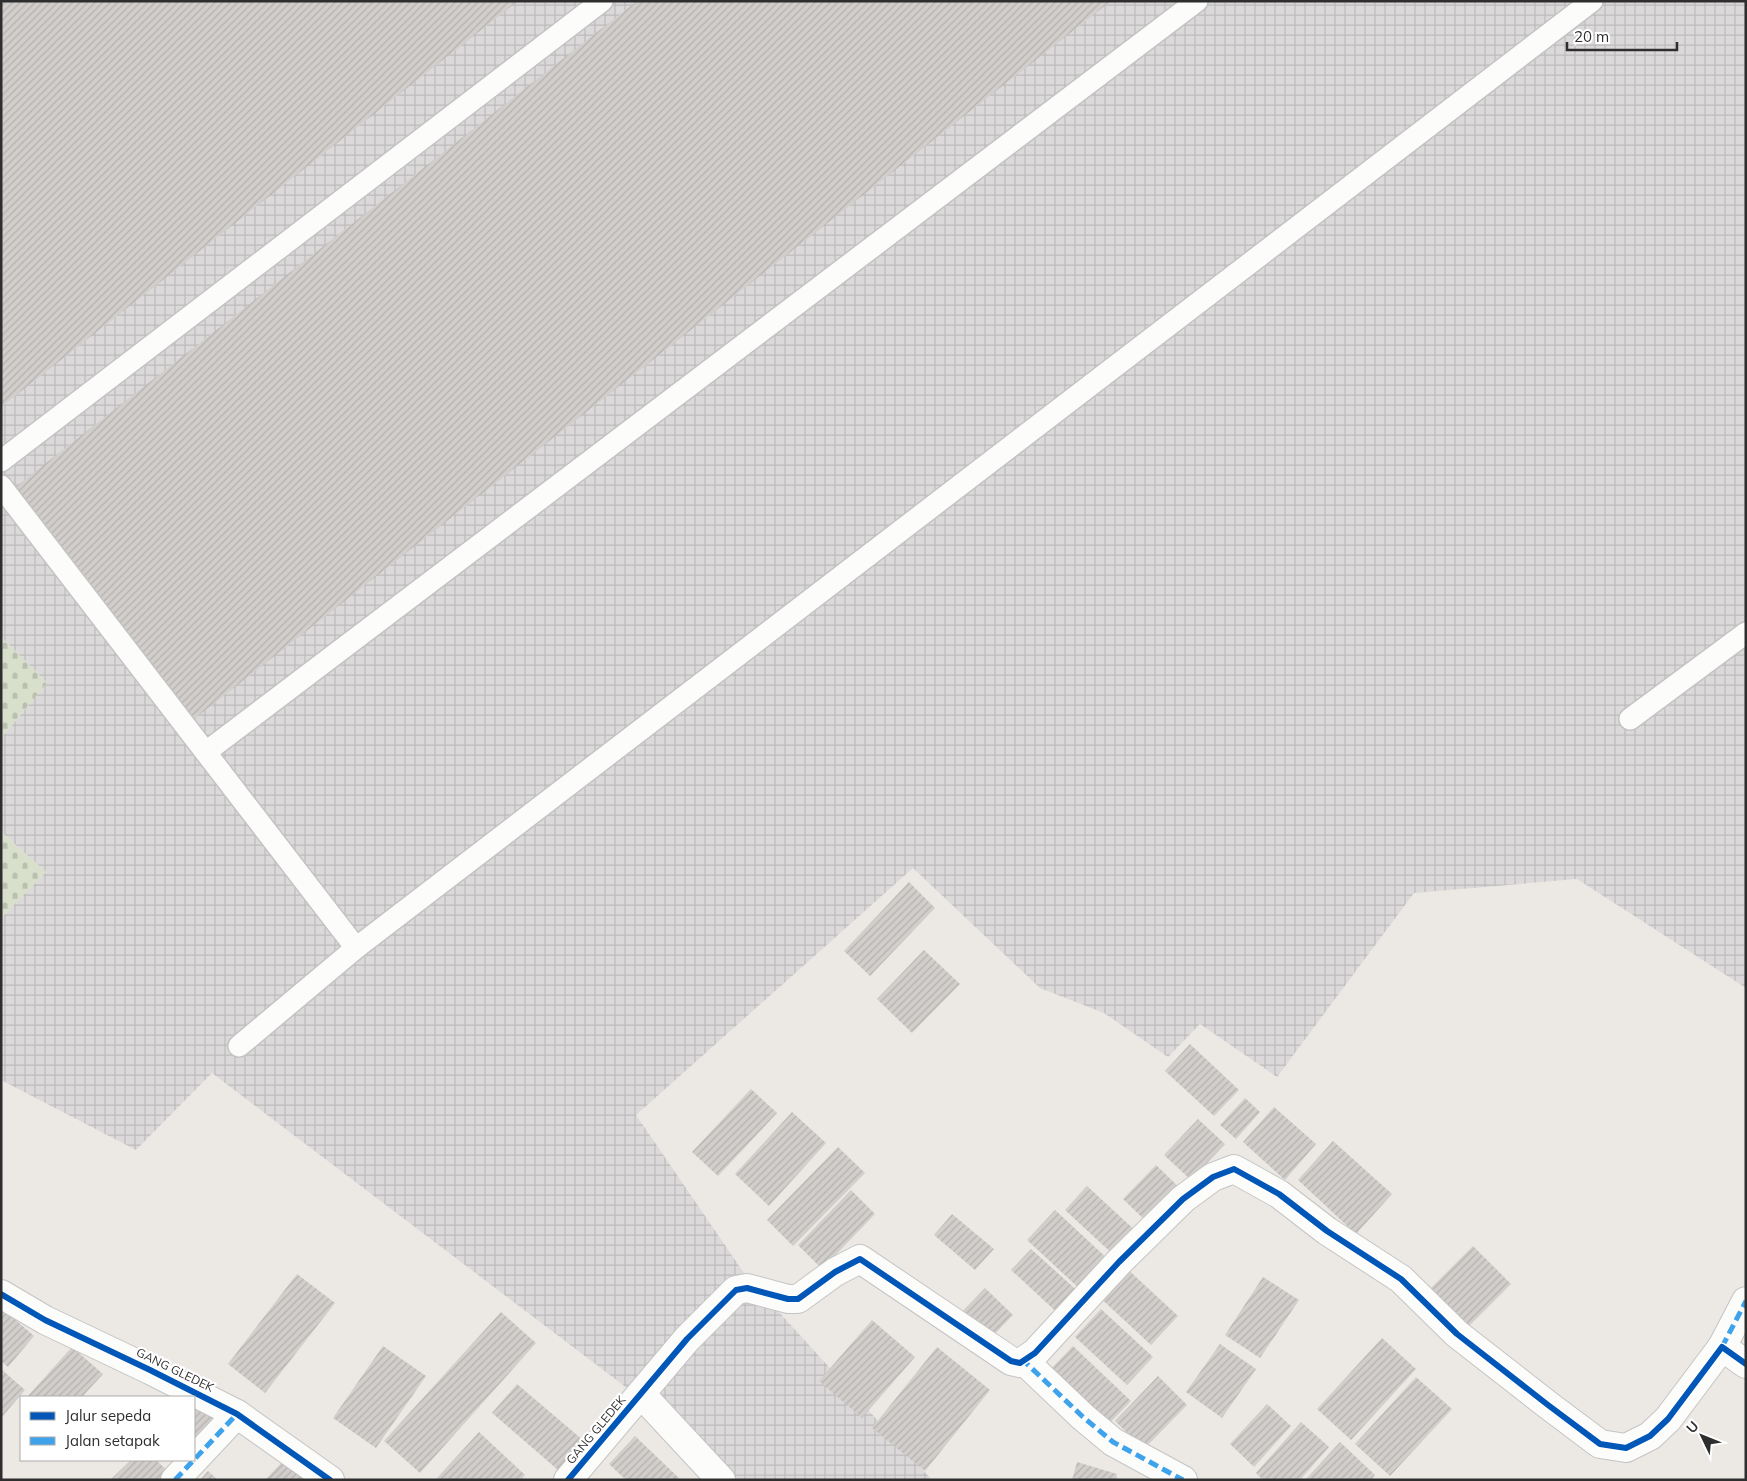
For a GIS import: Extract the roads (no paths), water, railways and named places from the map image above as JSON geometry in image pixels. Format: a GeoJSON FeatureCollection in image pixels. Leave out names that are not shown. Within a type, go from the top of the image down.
{"type":"FeatureCollection","features":[{"type":"Feature","properties":{"kind":"street"},"geometry":{"type":"LineString","coordinates":[[1183,1480],[1113,1442],[1083,1417],[1024,1361],[1035,1353],[1118,1262],[1183,1200],[1213,1177],[1234,1169],[1279,1194],[1327,1231],[1401,1279],[1457,1334],[1600,1444],[1626,1448],[1650,1436],[1668,1419],[1722,1347],[1746,1301]]}},
{"type":"Feature","properties":{"kind":"street","name":"GANG GLEDEK"},"geometry":{"type":"LineString","coordinates":[[568,1480],[687,1339],[736,1290],[747,1288],[788,1299],[798,1299],[835,1272],[860,1260],[1011,1361],[1020,1363],[1024,1361]]}},
{"type":"Feature","properties":{"kind":"street","name":"GANG GLEDEK"},"geometry":{"type":"LineString","coordinates":[[1,1294],[45,1320],[238,1414],[330,1480]]}},
{"type":"Feature","properties":{"kind":"street"},"geometry":{"type":"LineString","coordinates":[[1722,1347],[1746,1364]]}},
{"type":"Feature","properties":{"kind":"street"},"geometry":{"type":"LineString","coordinates":[[641,1394],[721,1480]]}},
{"type":"Feature","properties":{"kind":"street"},"geometry":{"type":"LineString","coordinates":[[195,1459],[238,1414]]}},
{"type":"Feature","properties":{"kind":"street"},"geometry":{"type":"LineString","coordinates":[[175,1480],[193,1461]]}},
{"type":"Feature","properties":{"kind":"lane"},"geometry":{"type":"LineString","coordinates":[[1,462],[602,1]]}},
{"type":"Feature","properties":{"kind":"lane"},"geometry":{"type":"LineString","coordinates":[[206,752],[1197,1]]}},
{"type":"Feature","properties":{"kind":"lane"},"geometry":{"type":"LineString","coordinates":[[239,1046],[356,948],[1592,1]]}},
{"type":"Feature","properties":{"kind":"lane"},"geometry":{"type":"LineString","coordinates":[[1,486],[356,948]]}},
{"type":"Feature","properties":{"kind":"lane"},"geometry":{"type":"LineString","coordinates":[[1630,719],[1746,633]]}}]}
